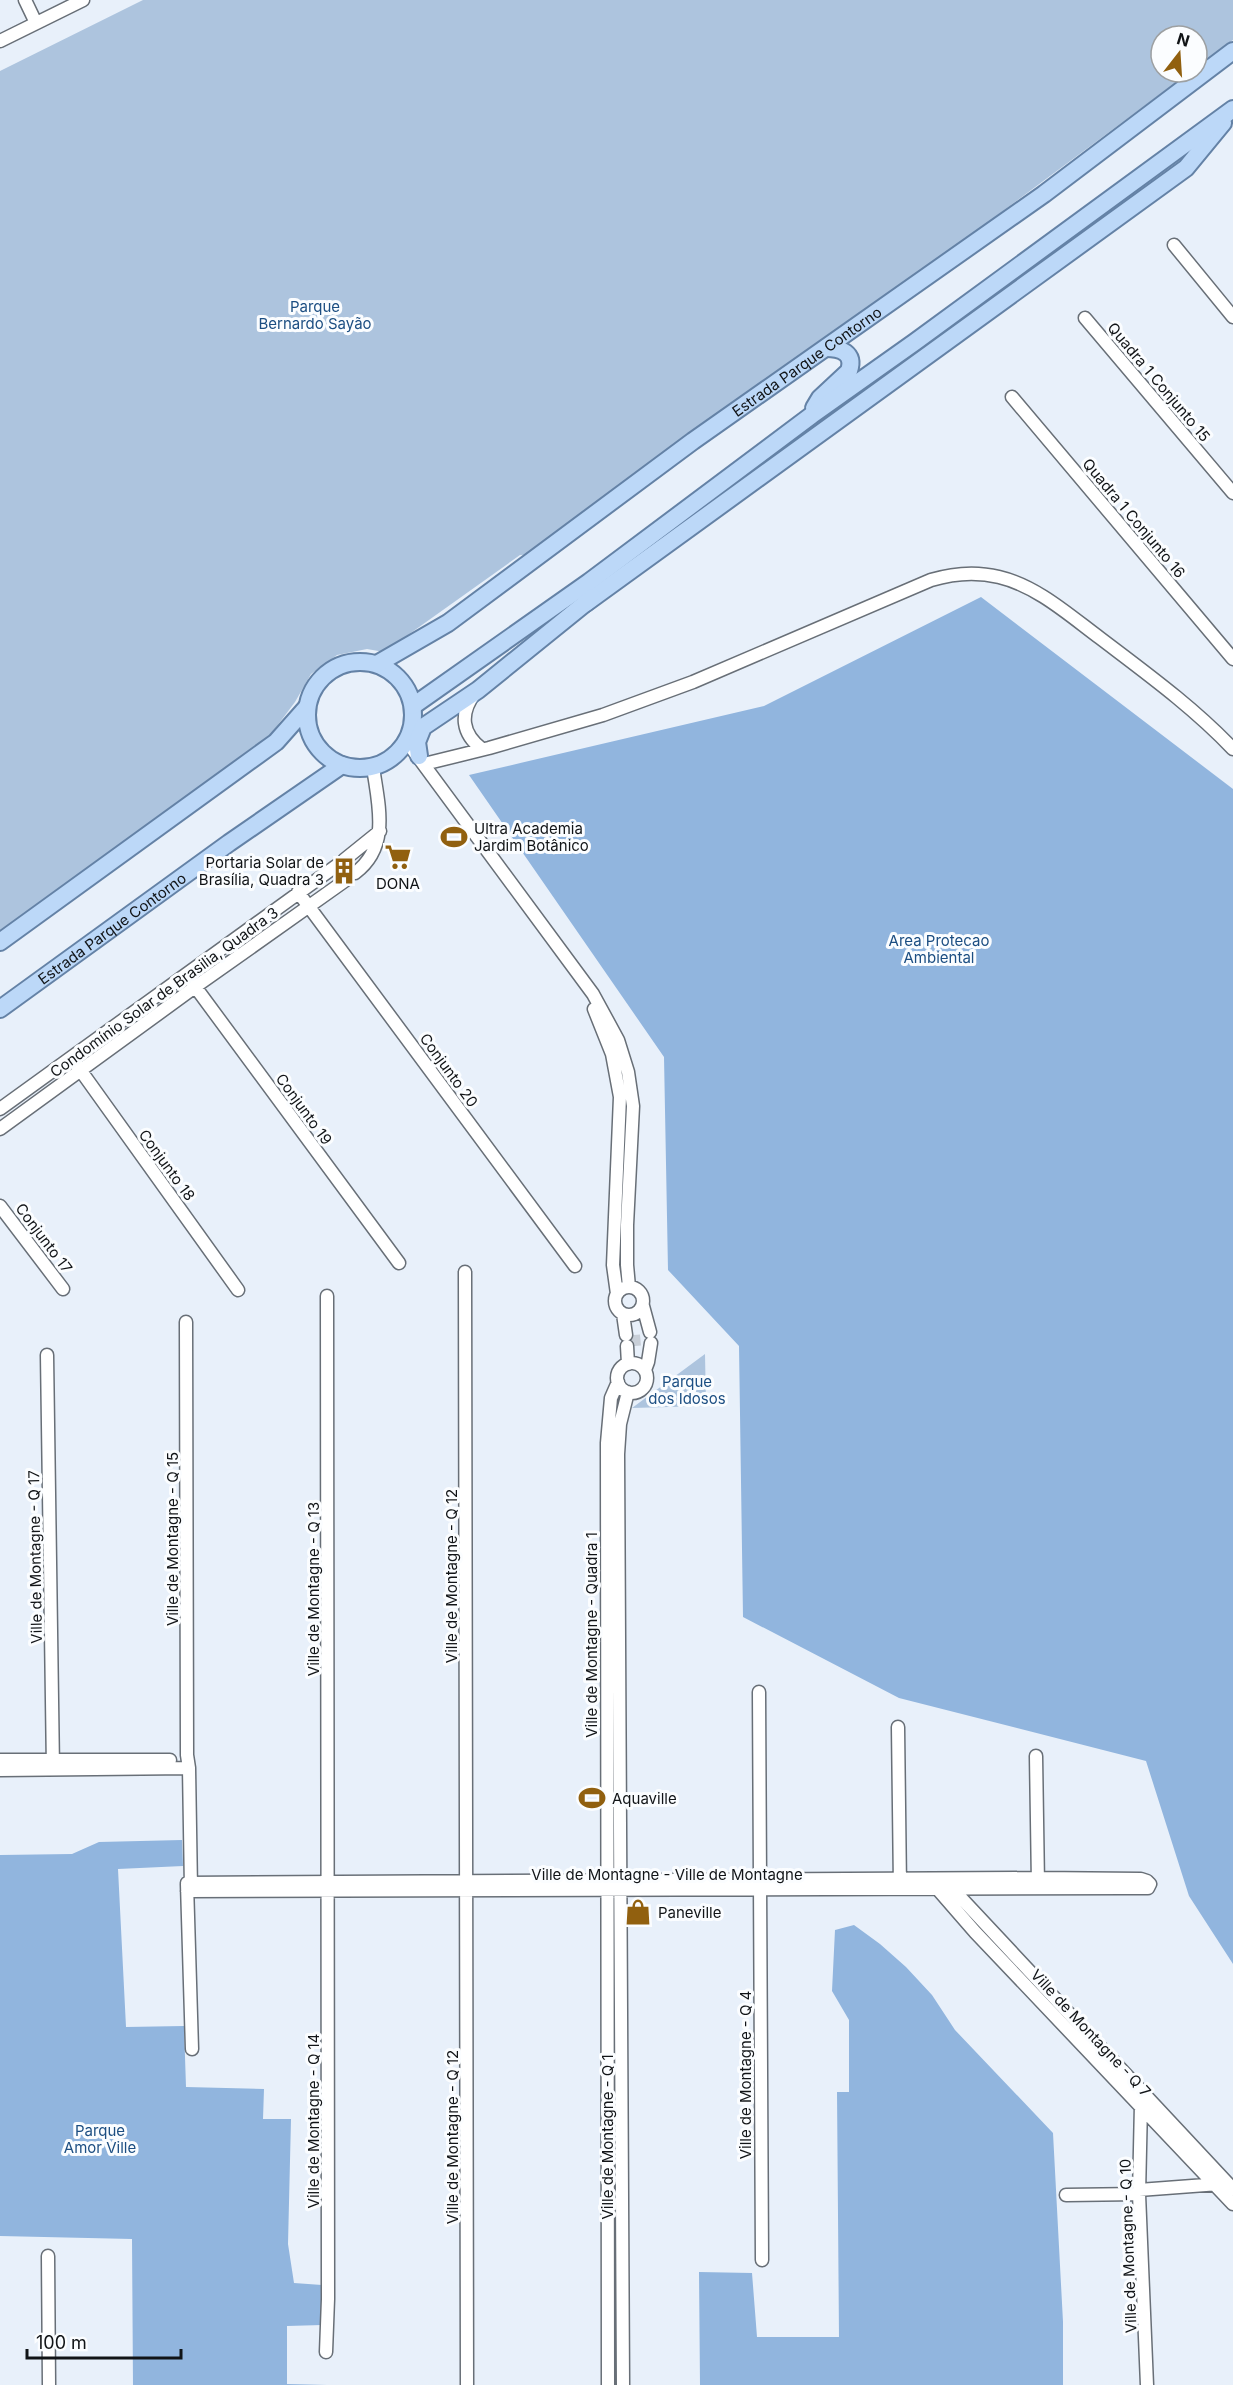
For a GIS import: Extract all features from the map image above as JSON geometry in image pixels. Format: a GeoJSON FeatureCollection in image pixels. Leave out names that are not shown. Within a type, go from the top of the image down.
{"type":"FeatureCollection","features":[{"type":"Feature","properties":{"kind":"main road","name":"Estrada Parque Contorno"},"geometry":{"type":"LineString","coordinates":[[377,664],[448,622],[693,441],[1044,194],[1233,51]]}},
{"type":"Feature","properties":{"kind":"main road"},"geometry":{"type":"LineString","coordinates":[[413,706],[589,582],[812,415],[895,357],[1233,109]]}},
{"type":"Feature","properties":{"kind":"main road"},"geometry":{"type":"LineString","coordinates":[[586,603],[1186,168],[1233,109]]}},
{"type":"Feature","properties":{"kind":"main road"},"geometry":{"type":"LineString","coordinates":[[812,415],[820,398],[849,371],[851,365],[849,354],[842,349],[826,348]]}},
{"type":"Feature","properties":{"kind":"main road"},"geometry":{"type":"LineString","coordinates":[[422,760],[417,742],[423,727],[478,690],[586,603],[617,576],[650,536]]}},
{"type":"Feature","properties":{"kind":"main road"},"geometry":{"type":"LineString","coordinates":[[0,942],[276,742],[307,707],[317,683],[334,668],[355,662],[377,664],[394,674],[406,688],[413,706],[414,721],[407,742],[392,758],[363,768],[342,765],[325,755],[314,741],[307,723],[307,707]]}},
{"type":"Feature","properties":{"kind":"main road","name":"Estrada Parque Contorno"},"geometry":{"type":"LineString","coordinates":[[0,1009],[229,843],[342,765]]}},
{"type":"Feature","properties":{"kind":"street"},"geometry":{"type":"LineString","coordinates":[[25,0],[36,23]]}},
{"type":"Feature","properties":{"kind":"street"},"geometry":{"type":"LineString","coordinates":[[0,41],[83,0]]}},
{"type":"Feature","properties":{"kind":"street"},"geometry":{"type":"LineString","coordinates":[[1174,245],[1233,317]]}},
{"type":"Feature","properties":{"kind":"street","name":"Quadra 1 Conjunto 15"},"geometry":{"type":"LineString","coordinates":[[1085,318],[1233,493]]}},
{"type":"Feature","properties":{"kind":"street","name":"Quadra 1 Conjunto 16"},"geometry":{"type":"LineString","coordinates":[[1012,397],[1233,659]]}},
{"type":"Feature","properties":{"kind":"street"},"geometry":{"type":"LineString","coordinates":[[422,760],[482,749],[603,715],[693,682],[931,580],[964,573],[1000,577],[1016,582],[1049,600],[1175,694],[1233,749]]}},
{"type":"Feature","properties":{"kind":"street"},"geometry":{"type":"LineString","coordinates":[[478,690],[467,707],[465,720],[471,741],[482,749]]}},
{"type":"Feature","properties":{"kind":"street"},"geometry":{"type":"LineString","coordinates":[[407,742],[601,1005],[618,1040],[632,1091],[633,1106],[627,1225],[629,1287]]}},
{"type":"Feature","properties":{"kind":"street"},"geometry":{"type":"LineString","coordinates":[[373,766],[379,803],[380,830]]}},
{"type":"Feature","properties":{"kind":"street","name":"Condomínio Solar de Brasilia, Quadra 3"},"geometry":{"type":"LineString","coordinates":[[0,1109],[340,863],[380,830]]}},
{"type":"Feature","properties":{"kind":"street","name":"Condomínio Solar de Brasilia, Quadra 3"},"geometry":{"type":"LineString","coordinates":[[0,1129],[351,877],[370,859],[380,830]]}},
{"type":"Feature","properties":{"kind":"street","name":"Conjunto 20"},"geometry":{"type":"LineString","coordinates":[[298,892],[575,1266]]}},
{"type":"Feature","properties":{"kind":"street","name":"Conjunto 19"},"geometry":{"type":"LineString","coordinates":[[185,973],[399,1263]]}},
{"type":"Feature","properties":{"kind":"street"},"geometry":{"type":"LineString","coordinates":[[576,973],[600,1022],[619,1083],[619,1163],[613,1265],[617,1294],[615,1303],[626,1315],[636,1366],[648,1379],[644,1388],[639,1392],[627,1392],[618,1382],[620,1370],[636,1366],[648,1362],[650,1338],[643,1296],[640,1291],[629,1287],[620,1290],[617,1294]]}},
{"type":"Feature","properties":{"kind":"street","name":"Conjunto 18"},"geometry":{"type":"LineString","coordinates":[[72,1057],[238,1290]]}},
{"type":"Feature","properties":{"kind":"street","name":"Conjunto 17"},"geometry":{"type":"LineString","coordinates":[[0,1206],[63,1289]]}},
{"type":"Feature","properties":{"kind":"street","name":"Ville de Montagne - Q 12"},"geometry":{"type":"LineString","coordinates":[[465,1272],[467,2385]]}},
{"type":"Feature","properties":{"kind":"street","name":"Ville de Montagne - Q 13"},"geometry":{"type":"LineString","coordinates":[[327,1296],[328,1886]]}},
{"type":"Feature","properties":{"kind":"street"},"geometry":{"type":"LineString","coordinates":[[626,1315],[635,1315],[643,1306]]}},
{"type":"Feature","properties":{"kind":"street","name":"Ville de Montagne - Q 15"},"geometry":{"type":"LineString","coordinates":[[186,1322],[186,1762],[192,2049]]}},
{"type":"Feature","properties":{"kind":"street","name":"Ville de Montagne - Q 17"},"geometry":{"type":"LineString","coordinates":[[47,1355],[53,1764]]}},
{"type":"Feature","properties":{"kind":"street","name":"Ville de Montagne - Quadra 1"},"geometry":{"type":"LineString","coordinates":[[618,1382],[610,1398],[608,1433],[620,1725],[620,1885]]}},
{"type":"Feature","properties":{"kind":"street","name":"Ville de Montagne - Quadra 1"},"geometry":{"type":"LineString","coordinates":[[606,1885],[606,1725],[613,1543],[620,1424],[627,1392]]}},
{"type":"Feature","properties":{"kind":"street","name":"Ville de Montagne - Q 4"},"geometry":{"type":"LineString","coordinates":[[759,1692],[762,2260]]}},
{"type":"Feature","properties":{"kind":"street"},"geometry":{"type":"LineString","coordinates":[[606,1725],[620,1725]]}},
{"type":"Feature","properties":{"kind":"street"},"geometry":{"type":"LineString","coordinates":[[898,1728],[900,1884]]}},
{"type":"Feature","properties":{"kind":"street"},"geometry":{"type":"LineString","coordinates":[[1036,1756],[1038,1883]]}},
{"type":"Feature","properties":{"kind":"street"},"geometry":{"type":"LineString","coordinates":[[0,1760],[53,1764],[186,1762]]}},
{"type":"Feature","properties":{"kind":"street"},"geometry":{"type":"LineString","coordinates":[[0,1770],[53,1764]]}},
{"type":"Feature","properties":{"kind":"street","name":"Ville de Montagne - Q 7"},"geometry":{"type":"LineString","coordinates":[[941,1884],[1143,2093],[1225,2185],[1233,2204]]}},
{"type":"Feature","properties":{"kind":"street","name":"Ville de Montagne - Q 7"},"geometry":{"type":"LineString","coordinates":[[941,1884],[1141,2107],[1225,2185]]}},
{"type":"Feature","properties":{"kind":"street","name":"Ville de Montagne - Ville de Montagne"},"geometry":{"type":"LineString","coordinates":[[189,1889],[467,1885],[1144,1884]]}},
{"type":"Feature","properties":{"kind":"street","name":"Ville de Montagne - Q 1"},"geometry":{"type":"LineString","coordinates":[[606,1885],[608,2385]]}},
{"type":"Feature","properties":{"kind":"street","name":"Ville de Montagne - Q 1"},"geometry":{"type":"LineString","coordinates":[[620,1885],[623,2385]]}},
{"type":"Feature","properties":{"kind":"street","name":"Ville de Montagne - Q 14"},"geometry":{"type":"LineString","coordinates":[[326,2352],[328,1886]]}},
{"type":"Feature","properties":{"kind":"street"},"geometry":{"type":"LineString","coordinates":[[607,2054],[622,2054]]}},
{"type":"Feature","properties":{"kind":"street","name":"Ville de Montagne - Q 10"},"geometry":{"type":"LineString","coordinates":[[1143,2093],[1139,2192],[1147,2385]]}},
{"type":"Feature","properties":{"kind":"street"},"geometry":{"type":"LineString","coordinates":[[1066,2195],[1225,2185]]}},
{"type":"Feature","properties":{"kind":"street"},"geometry":{"type":"LineString","coordinates":[[48,2256],[49,2385]]}},
{"type":"Feature","properties":{"kind":"street"},"geometry":{"type":"LineString","coordinates":[[608,2324],[624,2325]]}},
{"type":"Feature","properties":{"kind":"green space","name":"Parque Bernardo Sayão"},"geometry":{"type":"Polygon","coordinates":[[[143,0],[1233,0],[1233,40],[1209,58],[1209,24],[1149,24],[1149,84],[1174,84],[541,554],[520,555],[384,652],[367,649],[337,655],[311,674],[295,702],[265,742],[0,932],[0,71],[143,0]]]}},
{"type":"Feature","properties":{"kind":"green space","name":"Area Protecao Ambiental"},"geometry":{"type":"Polygon","coordinates":[[[981,597],[1233,789],[1233,1964],[1189,1896],[1146,1761],[899,1698],[743,1617],[739,1346],[668,1270],[664,1057],[469,775],[764,706],[981,597]]]}},
{"type":"Feature","properties":{"kind":"green space","name":"Parque dos Idosos"},"geometry":{"type":"Polygon","coordinates":[[[705,1354],[706,1406],[632,1408],[705,1354]]]}},
{"type":"Feature","properties":{"kind":"green space","name":"Parque Amor Ville"},"geometry":{"type":"Polygon","coordinates":[[[182,1840],[183,1866],[118,1869],[126,2027],[184,2026],[186,2087],[264,2089],[263,2119],[291,2119],[288,2244],[294,2283],[322,2285],[322,2325],[287,2326],[287,2384],[327,2385],[133,2385],[132,2239],[0,2236],[0,1855],[72,1854],[99,1842],[182,1840]]]}},
{"type":"Feature","properties":{"kind":"green space"},"geometry":{"type":"Polygon","coordinates":[[[854,1925],[906,1967],[932,1995],[955,2030],[1053,2133],[1063,2322],[1063,2385],[700,2385],[699,2272],[752,2273],[757,2337],[839,2337],[837,2092],[849,2092],[849,2020],[832,1991],[835,1930],[854,1925]]]}},
{"type":"Feature","properties":{"kind":"tunnel"},"geometry":{"type":"LineString","coordinates":[[634,1335],[635,1346]]}},
{"type":"Feature","properties":{"kind":"place","name":"Ultra Academia Jardim Botânico"},"geometry":{"type":"Point","coordinates":[454,837]}},
{"type":"Feature","properties":{"kind":"place","name":"DONA"},"geometry":{"type":"Point","coordinates":[398,857]}},
{"type":"Feature","properties":{"kind":"place","name":"Portaria Solar de Brasília, Quadra 3"},"geometry":{"type":"Point","coordinates":[344,871]}},
{"type":"Feature","properties":{"kind":"place","name":"Aquaville"},"geometry":{"type":"Point","coordinates":[592,1798]}},
{"type":"Feature","properties":{"kind":"place","name":"Paneville"},"geometry":{"type":"Point","coordinates":[638,1912]}}]}
